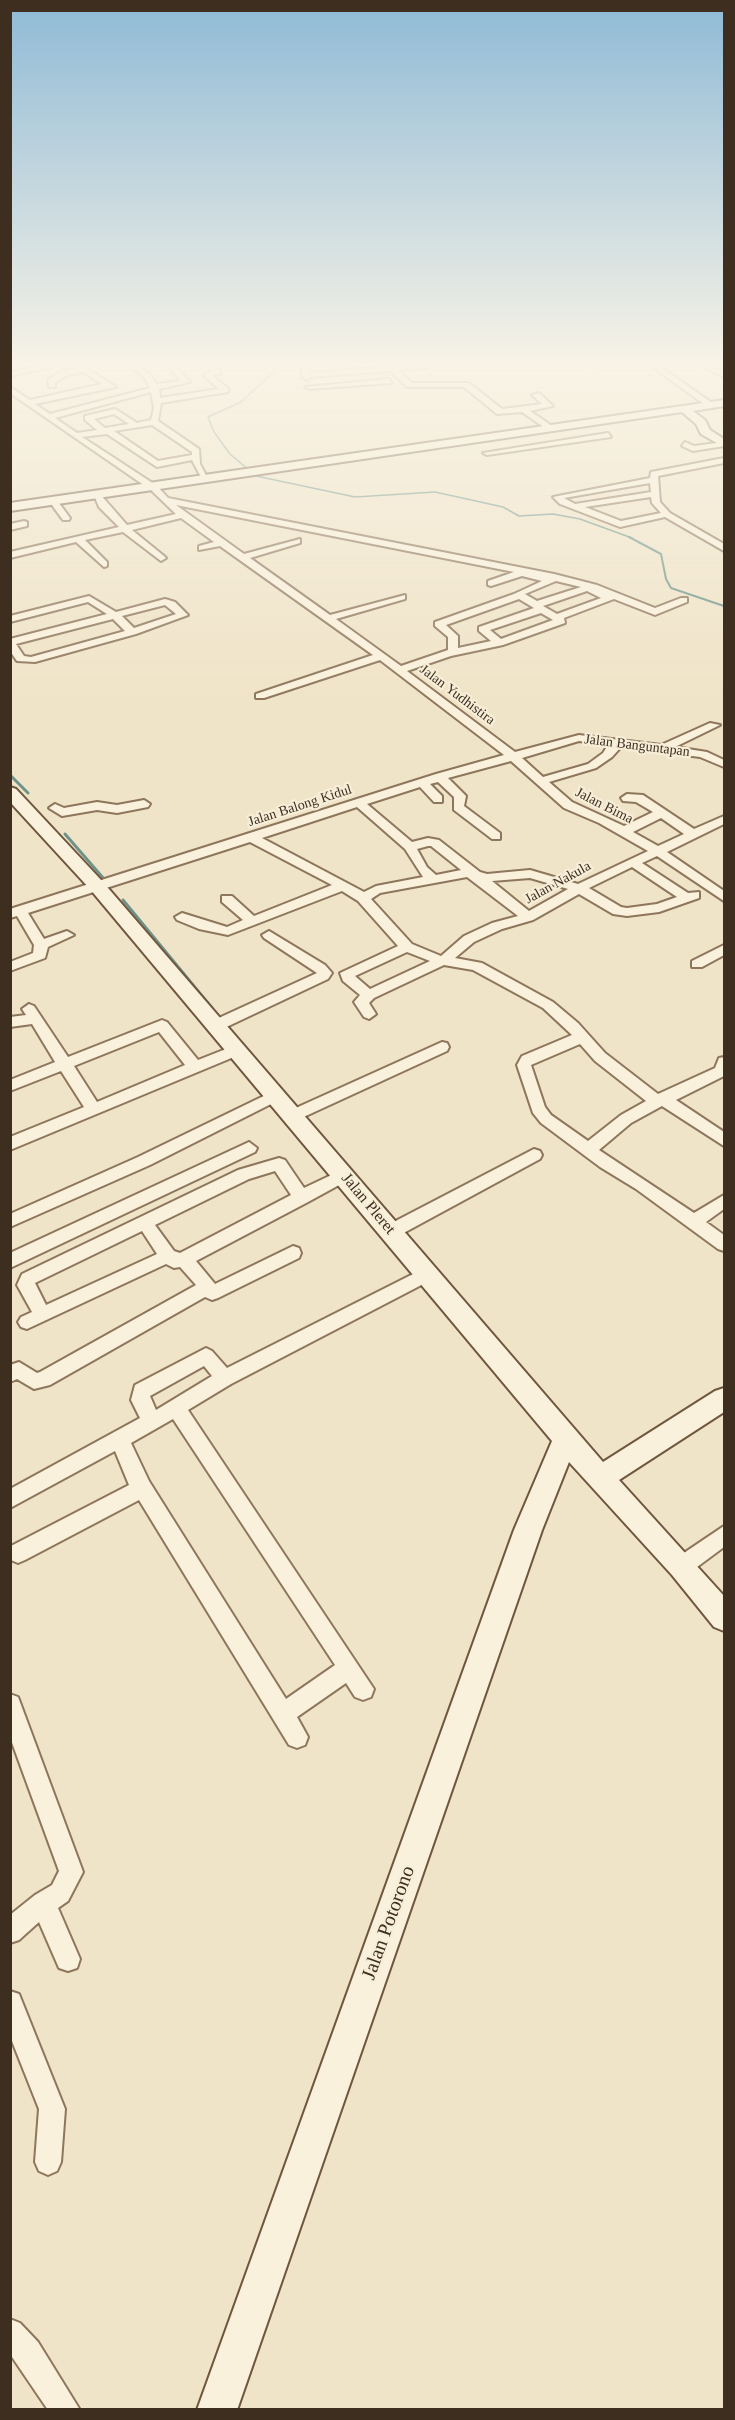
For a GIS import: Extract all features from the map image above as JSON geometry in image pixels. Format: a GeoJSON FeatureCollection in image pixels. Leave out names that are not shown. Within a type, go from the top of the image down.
{"type":"FeatureCollection","features":[{"type":"Feature","properties":{"kind":"street"},"geometry":{"type":"LineString","coordinates":[[131,474],[159,496]]}},
{"type":"Feature","properties":{"kind":"street"},"geometry":{"type":"LineString","coordinates":[[203,474],[206,479]]}},
{"type":"Feature","properties":{"kind":"street"},"geometry":{"type":"LineString","coordinates":[[159,496],[206,479],[242,474]]}},
{"type":"Feature","properties":{"kind":"street"},"geometry":{"type":"LineString","coordinates":[[656,474],[654,506],[724,548]]}},
{"type":"Feature","properties":{"kind":"street"},"geometry":{"type":"LineString","coordinates":[[654,480],[557,497],[574,507],[623,524],[666,514]]}},
{"type":"Feature","properties":{"kind":"street"},"geometry":{"type":"LineString","coordinates":[[574,507],[655,494]]}},
{"type":"Feature","properties":{"kind":"street"},"geometry":{"type":"LineString","coordinates":[[96,495],[102,505],[127,530],[161,558]]}},
{"type":"Feature","properties":{"kind":"street"},"geometry":{"type":"LineString","coordinates":[[10,507],[96,495],[159,496],[554,577],[597,588],[655,612],[684,600]]}},
{"type":"Feature","properties":{"kind":"street","name":"Jalan Yudhistira"},"geometry":{"type":"LineString","coordinates":[[159,496],[381,656],[514,758]]}},
{"type":"Feature","properties":{"kind":"street"},"geometry":{"type":"LineString","coordinates":[[53,501],[66,518]]}},
{"type":"Feature","properties":{"kind":"street"},"geometry":{"type":"LineString","coordinates":[[595,515],[614,512]]}},
{"type":"Feature","properties":{"kind":"street"},"geometry":{"type":"LineString","coordinates":[[10,555],[127,530],[183,515]]}},
{"type":"Feature","properties":{"kind":"street"},"geometry":{"type":"LineString","coordinates":[[10,527],[24,525]]}},
{"type":"Feature","properties":{"kind":"street"},"geometry":{"type":"LineString","coordinates":[[79,540],[104,564]]}},
{"type":"Feature","properties":{"kind":"street"},"geometry":{"type":"LineString","coordinates":[[244,557],[297,541]]}},
{"type":"Feature","properties":{"kind":"street"},"geometry":{"type":"LineString","coordinates":[[202,548],[223,542]]}},
{"type":"Feature","properties":{"kind":"street"},"geometry":{"type":"LineString","coordinates":[[399,670],[453,652],[499,643],[561,621],[539,607],[516,596],[490,583],[521,573],[552,580],[519,592],[516,596],[440,624],[453,636],[453,652]]}},
{"type":"Feature","properties":{"kind":"street"},"geometry":{"type":"LineString","coordinates":[[499,643],[483,629],[587,588],[610,598],[555,618]]}},
{"type":"Feature","properties":{"kind":"street"},"geometry":{"type":"LineString","coordinates":[[327,619],[402,597]]}},
{"type":"Feature","properties":{"kind":"street"},"geometry":{"type":"LineString","coordinates":[[10,619],[88,599],[115,615],[132,632]]}},
{"type":"Feature","properties":{"kind":"street"},"geometry":{"type":"LineString","coordinates":[[165,602],[171,604],[183,615],[132,632],[31,660],[21,659],[10,642],[115,615],[165,602]]}},
{"type":"Feature","properties":{"kind":"street"},"geometry":{"type":"LineString","coordinates":[[260,696],[381,656]]}},
{"type":"Feature","properties":{"kind":"street"},"geometry":{"type":"LineString","coordinates":[[664,748],[714,725]]}},
{"type":"Feature","properties":{"kind":"street","name":"Jalan Banguntapan"},"geometry":{"type":"LineString","coordinates":[[514,758],[579,738],[704,754],[724,764]]}},
{"type":"Feature","properties":{"kind":"street"},"geometry":{"type":"LineString","coordinates":[[541,781],[592,766],[609,755],[610,749],[617,744]]}},
{"type":"Feature","properties":{"kind":"street","name":"Jalan Balong Kidul"},"geometry":{"type":"LineString","coordinates":[[96,885],[440,777],[514,758]]}},
{"type":"Feature","properties":{"kind":"street","name":"Jalan Bima"},"geometry":{"type":"LineString","coordinates":[[514,758],[568,805],[603,820],[658,851]]}},
{"type":"Feature","properties":{"kind":"street"},"geometry":{"type":"LineString","coordinates":[[440,777],[460,796],[458,807],[496,836]]}},
{"type":"Feature","properties":{"kind":"street"},"geometry":{"type":"LineString","coordinates":[[422,783],[438,799]]}},
{"type":"Feature","properties":{"kind":"street","name":"Jalan Pleret"},"geometry":{"type":"LineString","coordinates":[[10,792],[96,885],[274,1096],[392,1231],[425,1275],[600,1478],[724,1614]]}},
{"type":"Feature","properties":{"kind":"street"},"geometry":{"type":"LineString","coordinates":[[627,798],[639,798],[693,834]]}},
{"type":"Feature","properties":{"kind":"street"},"geometry":{"type":"LineString","coordinates":[[31,815],[82,799]]}},
{"type":"Feature","properties":{"kind":"street"},"geometry":{"type":"LineString","coordinates":[[359,803],[410,847],[422,869],[433,879]]}},
{"type":"Feature","properties":{"kind":"street"},"geometry":{"type":"LineString","coordinates":[[55,808],[62,812],[97,806],[117,809],[144,804]]}},
{"type":"Feature","properties":{"kind":"street"},"geometry":{"type":"LineString","coordinates":[[622,832],[659,813]]}},
{"type":"Feature","properties":{"kind":"street"},"geometry":{"type":"LineString","coordinates":[[724,820],[658,851],[724,897]]}},
{"type":"Feature","properties":{"kind":"street"},"geometry":{"type":"LineString","coordinates":[[250,837],[363,898],[407,947],[444,960],[477,966],[548,1005],[600,1057],[642,1091],[661,1099],[724,1140]]}},
{"type":"Feature","properties":{"kind":"street"},"geometry":{"type":"LineString","coordinates":[[410,847],[428,842],[435,843],[528,917]]}},
{"type":"Feature","properties":{"kind":"street","name":"Jalan Nakula"},"geometry":{"type":"LineString","coordinates":[[369,995],[444,960],[470,939],[497,926],[528,917],[579,888],[658,851]]}},
{"type":"Feature","properties":{"kind":"street"},"geometry":{"type":"LineString","coordinates":[[363,898],[376,890],[460,873],[487,878],[530,873],[579,888],[618,911],[659,908],[690,896],[632,862]]}},
{"type":"Feature","properties":{"kind":"street"},"geometry":{"type":"LineString","coordinates":[[41,945],[15,912],[96,885]]}},
{"type":"Feature","properties":{"kind":"street"},"geometry":{"type":"LineString","coordinates":[[182,917],[204,926],[228,931],[342,886]]}},
{"type":"Feature","properties":{"kind":"street"},"geometry":{"type":"LineString","coordinates":[[227,899],[254,922]]}},
{"type":"Feature","properties":{"kind":"street"},"geometry":{"type":"LineString","coordinates":[[41,945],[67,935]]}},
{"type":"Feature","properties":{"kind":"street"},"geometry":{"type":"LineString","coordinates":[[215,1026],[323,976],[325,973],[269,935]]}},
{"type":"Feature","properties":{"kind":"street"},"geometry":{"type":"LineString","coordinates":[[10,967],[38,957],[41,945]]}},
{"type":"Feature","properties":{"kind":"street"},"geometry":{"type":"LineString","coordinates":[[369,1014],[361,1002],[369,995],[348,978],[347,973],[407,947]]}},
{"type":"Feature","properties":{"kind":"street"},"geometry":{"type":"LineString","coordinates":[[697,964],[724,949]]}},
{"type":"Feature","properties":{"kind":"street"},"geometry":{"type":"LineString","coordinates":[[10,1022],[32,1014],[94,1110]]}},
{"type":"Feature","properties":{"kind":"street"},"geometry":{"type":"LineString","coordinates":[[10,1086],[162,1025],[195,1067]]}},
{"type":"Feature","properties":{"kind":"street"},"geometry":{"type":"LineString","coordinates":[[582,1037],[527,1060],[524,1065],[535,1102],[546,1119],[724,1244]]}},
{"type":"Feature","properties":{"kind":"street"},"geometry":{"type":"LineString","coordinates":[[292,1116],[442,1047]]}},
{"type":"Feature","properties":{"kind":"street"},"geometry":{"type":"LineString","coordinates":[[10,1144],[236,1050]]}},
{"type":"Feature","properties":{"kind":"street"},"geometry":{"type":"LineString","coordinates":[[589,1149],[626,1119],[661,1099],[724,1069]]}},
{"type":"Feature","properties":{"kind":"street"},"geometry":{"type":"LineString","coordinates":[[10,1221],[144,1161],[274,1096]]}},
{"type":"Feature","properties":{"kind":"street"},"geometry":{"type":"LineString","coordinates":[[10,1261],[249,1148]]}},
{"type":"Feature","properties":{"kind":"street"},"geometry":{"type":"LineString","coordinates":[[392,1231],[534,1155]]}},
{"type":"Feature","properties":{"kind":"street"},"geometry":{"type":"LineString","coordinates":[[302,1198],[279,1164],[244,1174],[28,1279],[26,1285],[35,1318],[176,1257],[302,1198],[344,1175]]}},
{"type":"Feature","properties":{"kind":"street"},"geometry":{"type":"LineString","coordinates":[[694,1222],[724,1201]]}},
{"type":"Feature","properties":{"kind":"street"},"geometry":{"type":"LineString","coordinates":[[146,1223],[176,1257],[213,1293],[293,1252]]}},
{"type":"Feature","properties":{"kind":"street"},"geometry":{"type":"LineString","coordinates":[[10,1499],[176,1408],[225,1378],[425,1275]]}},
{"type":"Feature","properties":{"kind":"street"},"geometry":{"type":"LineString","coordinates":[[10,1374],[19,1370],[34,1381],[44,1379],[88,1352],[206,1288]]}},
{"type":"Feature","properties":{"kind":"street"},"geometry":{"type":"LineString","coordinates":[[152,1421],[140,1400],[142,1391],[206,1356],[225,1378]]}},
{"type":"Feature","properties":{"kind":"street"},"geometry":{"type":"LineString","coordinates":[[600,1478],[724,1399]]}},
{"type":"Feature","properties":{"kind":"street"},"geometry":{"type":"LineString","coordinates":[[176,1408],[348,1670],[363,1689]]}},
{"type":"Feature","properties":{"kind":"street","name":"Jalan Potorono"},"geometry":{"type":"LineString","coordinates":[[216,2409],[528,1530],[566,1438]]}},
{"type":"Feature","properties":{"kind":"street"},"geometry":{"type":"LineString","coordinates":[[119,1439],[140,1484],[297,1737]]}},
{"type":"Feature","properties":{"kind":"street"},"geometry":{"type":"LineString","coordinates":[[18,1553],[136,1491],[140,1484]]}},
{"type":"Feature","properties":{"kind":"street"},"geometry":{"type":"LineString","coordinates":[[682,1566],[724,1535]]}},
{"type":"Feature","properties":{"kind":"street"},"geometry":{"type":"LineString","coordinates":[[282,1714],[348,1670]]}},
{"type":"Feature","properties":{"kind":"street"},"geometry":{"type":"LineString","coordinates":[[10,1705],[70,1872],[60,1893],[43,1903],[10,1931]]}},
{"type":"Feature","properties":{"kind":"street"},"geometry":{"type":"LineString","coordinates":[[43,1903],[68,1959]]}},
{"type":"Feature","properties":{"kind":"street"},"geometry":{"type":"LineString","coordinates":[[10,2003],[52,2109],[48,2162]]}},
{"type":"Feature","properties":{"kind":"street"},"geometry":{"type":"LineString","coordinates":[[10,2333],[28,2352],[65,2409]]}},
{"type":"Feature","properties":{"kind":"waterway"},"geometry":{"type":"LineString","coordinates":[[254,474],[355,497],[435,492],[503,507],[519,516],[553,514],[580,519],[632,538]]}},
{"type":"Feature","properties":{"kind":"waterway"},"geometry":{"type":"LineString","coordinates":[[629,537],[661,554],[666,579],[671,588],[724,606]]}},
{"type":"Feature","properties":{"kind":"waterway"},"geometry":{"type":"LineString","coordinates":[[10,775],[28,793]]}},
{"type":"Feature","properties":{"kind":"waterway"},"geometry":{"type":"LineString","coordinates":[[65,834],[104,879]]}},
{"type":"Feature","properties":{"kind":"waterway"},"geometry":{"type":"LineString","coordinates":[[123,900],[212,1008]]}}]}
